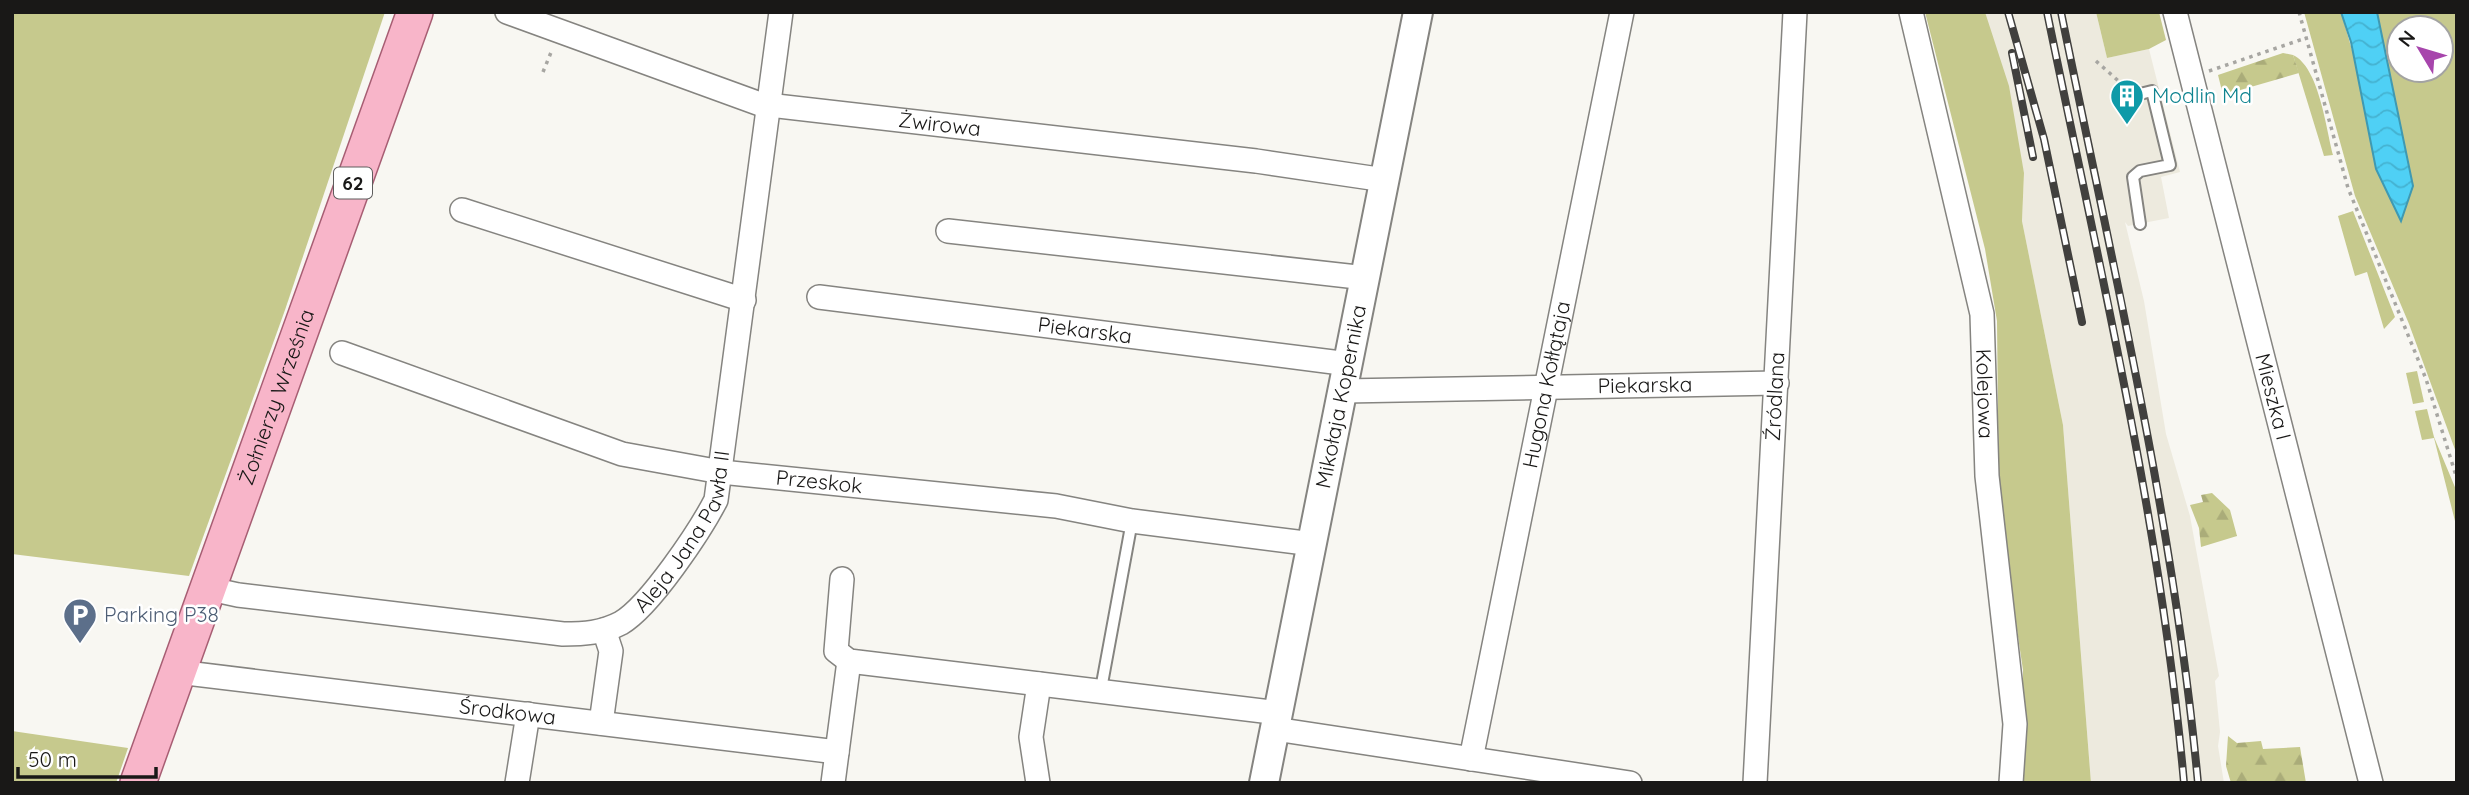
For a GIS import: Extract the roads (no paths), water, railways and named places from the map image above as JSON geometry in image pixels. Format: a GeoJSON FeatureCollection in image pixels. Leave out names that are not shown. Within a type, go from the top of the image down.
{"type":"FeatureCollection","features":[{"type":"Feature","properties":{"kind":"main road","name":"Żołnierzy Września"},"geometry":{"type":"LineString","coordinates":[[138,783],[415,12]]}},
{"type":"Feature","properties":{"kind":"street","name":"Żwirowa"},"geometry":{"type":"LineString","coordinates":[[507,12],[717,90],[769,104],[1242,160],[1385,180]]}},
{"type":"Feature","properties":{"kind":"street","name":"Aleja Jana Pawła II"},"geometry":{"type":"LineString","coordinates":[[206,588],[238,595],[563,634],[592,634],[604,630],[622,622],[645,601],[702,527],[716,500],[781,12]]}},
{"type":"Feature","properties":{"kind":"street","name":"Mikołaja Kopernika"},"geometry":{"type":"LineString","coordinates":[[1264,783],[1418,12]]}},
{"type":"Feature","properties":{"kind":"street","name":"Hugona Kołłątaja"},"geometry":{"type":"LineString","coordinates":[[1471,759],[1622,12]]}},
{"type":"Feature","properties":{"kind":"street","name":"Źródlana"},"geometry":{"type":"LineString","coordinates":[[1755,783],[1795,12]]}},
{"type":"Feature","properties":{"kind":"street","name":"Kolejowa"},"geometry":{"type":"LineString","coordinates":[[1911,12],[1941,127],[1982,314],[1987,476],[2015,724],[2011,783]]}},
{"type":"Feature","properties":{"kind":"street","name":"Mieszka I"},"geometry":{"type":"LineString","coordinates":[[2175,12],[2371,783]]}},
{"type":"Feature","properties":{"kind":"street"},"geometry":{"type":"LineString","coordinates":[[462,210],[744,300]]}},
{"type":"Feature","properties":{"kind":"street"},"geometry":{"type":"LineString","coordinates":[[948,230],[1366,278]]}},
{"type":"Feature","properties":{"kind":"street","name":"Piekarska"},"geometry":{"type":"LineString","coordinates":[[819,297],[1347,377],[1546,386],[1777,383]]}},
{"type":"Feature","properties":{"kind":"street","name":"Przeskok"},"geometry":{"type":"LineString","coordinates":[[342,354],[622,454],[721,472],[1056,506],[1132,521],[1312,544]]}},
{"type":"Feature","properties":{"kind":"street"},"geometry":{"type":"LineString","coordinates":[[842,579],[836,651],[849,661],[1101,689],[1550,776],[1630,783]]}},
{"type":"Feature","properties":{"kind":"street"},"geometry":{"type":"LineString","coordinates":[[601,723],[611,650],[604,630]]}},
{"type":"Feature","properties":{"kind":"street"},"geometry":{"type":"LineString","coordinates":[[833,783],[849,661]]}},
{"type":"Feature","properties":{"kind":"street","name":"Środkowa"},"geometry":{"type":"LineString","coordinates":[[178,672],[837,752]]}},
{"type":"Feature","properties":{"kind":"street"},"geometry":{"type":"LineString","coordinates":[[1038,783],[1031,737],[1039,684]]}},
{"type":"Feature","properties":{"kind":"street"},"geometry":{"type":"LineString","coordinates":[[517,783],[528,714]]}},
{"type":"Feature","properties":{"kind":"lane"},"geometry":{"type":"LineString","coordinates":[[2128,97],[2152,91],[2170,165],[2140,171],[2133,177],[2140,224]]}},
{"type":"Feature","properties":{"kind":"lane"},"geometry":{"type":"LineString","coordinates":[[1101,689],[1132,521]]}},
{"type":"Feature","properties":{"kind":"water"},"geometry":{"type":"Polygon","coordinates":[[[2341,12],[2377,12],[2385,51],[2385,84],[2392,84],[2413,186],[2401,221],[2376,169],[2351,42],[2341,12]]]}},
{"type":"Feature","properties":{"kind":"railway"},"geometry":{"type":"LineString","coordinates":[[2008,12],[2044,139],[2082,322]]}},
{"type":"Feature","properties":{"kind":"railway"},"geometry":{"type":"LineString","coordinates":[[2047,12],[2144,492],[2174,686],[2184,783]]}},
{"type":"Feature","properties":{"kind":"railway"},"geometry":{"type":"LineString","coordinates":[[2061,12],[2158,492],[2174,589],[2198,783]]}},
{"type":"Feature","properties":{"kind":"railway"},"geometry":{"type":"LineString","coordinates":[[2012,53],[2033,157]]}},
{"type":"Feature","properties":{"kind":"place","name":"Modlin Md"},"geometry":{"type":"Point","coordinates":[2127,126]}},
{"type":"Feature","properties":{"kind":"place","name":"Parking P38"},"geometry":{"type":"Point","coordinates":[80,645]}}]}
